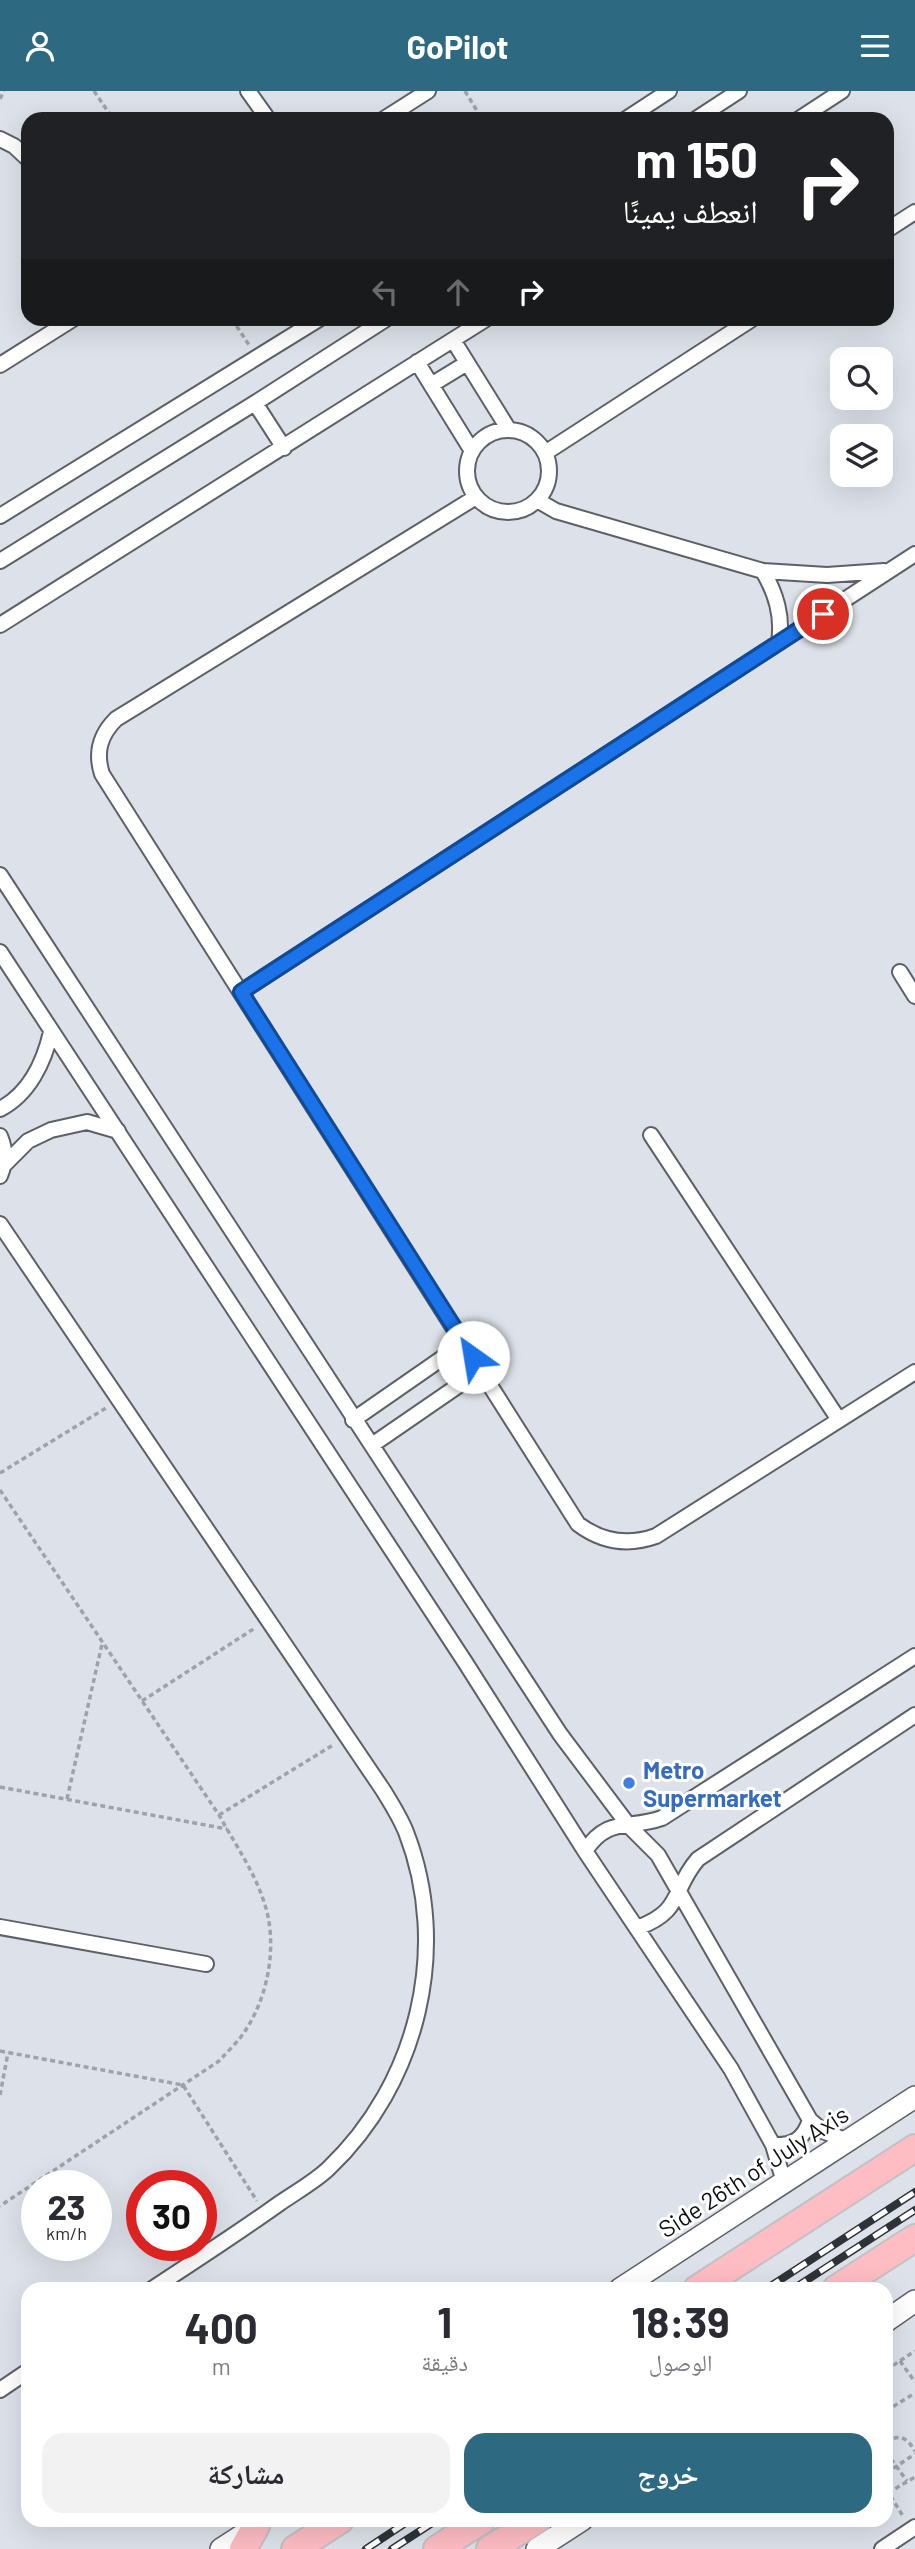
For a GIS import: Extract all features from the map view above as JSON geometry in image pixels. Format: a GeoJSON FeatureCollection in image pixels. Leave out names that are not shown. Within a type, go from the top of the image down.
{"type":"FeatureCollection","features":[{"type":"Feature","properties":{"kind":"highway"},"geometry":{"type":"LineString","coordinates":[[708,2282],[915,2148]]}},
{"type":"Feature","properties":{"kind":"highway"},"geometry":{"type":"LineString","coordinates":[[847,2282],[915,2238]]}},
{"type":"Feature","properties":{"kind":"highway"},"geometry":{"type":"LineString","coordinates":[[243,2549],[258,2527]]}},
{"type":"Feature","properties":{"kind":"highway"},"geometry":{"type":"LineString","coordinates":[[295,2549],[329,2527]]}},
{"type":"Feature","properties":{"kind":"highway"},"geometry":{"type":"LineString","coordinates":[[437,2549],[471,2527]]}},
{"type":"Feature","properties":{"kind":"highway"},"geometry":{"type":"LineString","coordinates":[[490,2549],[526,2527]]}},
{"type":"Feature","properties":{"kind":"main road","name":"Side 26th of July Axis"},"geometry":{"type":"LineString","coordinates":[[631,2282],[915,2097]]}},
{"type":"Feature","properties":{"kind":"main road"},"geometry":{"type":"LineString","coordinates":[[893,2316],[915,2301]]}},
{"type":"Feature","properties":{"kind":"main road"},"geometry":{"type":"LineString","coordinates":[[221,2549],[255,2527]]}},
{"type":"Feature","properties":{"kind":"main road"},"geometry":{"type":"LineString","coordinates":[[537,2549],[571,2527]]}},
{"type":"Feature","properties":{"kind":"street"},"geometry":{"type":"LineString","coordinates":[[248,91],[263,112]]}},
{"type":"Feature","properties":{"kind":"street"},"geometry":{"type":"LineString","coordinates":[[395,112],[428,91]]}},
{"type":"Feature","properties":{"kind":"street"},"geometry":{"type":"LineString","coordinates":[[637,112],[669,91]]}},
{"type":"Feature","properties":{"kind":"street"},"geometry":{"type":"LineString","coordinates":[[706,112],[739,91]]}},
{"type":"Feature","properties":{"kind":"street"},"geometry":{"type":"LineString","coordinates":[[810,112],[842,91]]}},
{"type":"Feature","properties":{"kind":"street"},"geometry":{"type":"LineString","coordinates":[[0,139],[21,152]]}},
{"type":"Feature","properties":{"kind":"street"},"geometry":{"type":"LineString","coordinates":[[894,226],[915,212]]}},
{"type":"Feature","properties":{"kind":"street"},"geometry":{"type":"LineString","coordinates":[[0,365],[62,326]]}},
{"type":"Feature","properties":{"kind":"street"},"geometry":{"type":"LineString","coordinates":[[0,516],[308,326]]}},
{"type":"Feature","properties":{"kind":"street"},"geometry":{"type":"LineString","coordinates":[[0,561],[375,326]]}},
{"type":"Feature","properties":{"kind":"street"},"geometry":{"type":"LineString","coordinates":[[0,625],[475,326]]}},
{"type":"Feature","properties":{"kind":"street"},"geometry":{"type":"LineString","coordinates":[[545,453],[741,326]]}},
{"type":"Feature","properties":{"kind":"street"},"geometry":{"type":"LineString","coordinates":[[453,340],[509,429]]}},
{"type":"Feature","properties":{"kind":"street"},"geometry":{"type":"LineString","coordinates":[[417,362],[472,451]]}},
{"type":"Feature","properties":{"kind":"street"},"geometry":{"type":"LineString","coordinates":[[431,385],[467,363]]}},
{"type":"Feature","properties":{"kind":"street"},"geometry":{"type":"LineString","coordinates":[[255,403],[284,448]]}},
{"type":"Feature","properties":{"kind":"street"},"geometry":{"type":"LineString","coordinates":[[509,429],[530,436],[545,453],[548,463],[547,483],[537,500],[525,508],[499,511],[486,506],[476,497],[468,482],[466,466],[472,451],[481,439],[494,432],[509,429]]}},
{"type":"Feature","properties":{"kind":"street"},"geometry":{"type":"LineString","coordinates":[[476,497],[116,719],[103,734],[98,754],[102,774],[578,1524],[597,1536],[619,1542],[644,1540],[667,1530],[915,1372]]}},
{"type":"Feature","properties":{"kind":"street"},"geometry":{"type":"LineString","coordinates":[[537,500],[556,511],[763,571],[837,575],[889,571]]}},
{"type":"Feature","properties":{"kind":"street"},"geometry":{"type":"LineString","coordinates":[[241,992],[915,554]]}},
{"type":"Feature","properties":{"kind":"street"},"geometry":{"type":"LineString","coordinates":[[763,571],[771,585],[780,613],[779,642]]}},
{"type":"Feature","properties":{"kind":"street"},"geometry":{"type":"LineString","coordinates":[[0,875],[560,1734],[629,1826],[658,1854],[810,2120],[823,2131],[847,2141]]}},
{"type":"Feature","properties":{"kind":"street"},"geometry":{"type":"LineString","coordinates":[[0,952],[465,1662],[585,1851],[731,2069],[773,2145],[784,2182]]}},
{"type":"Feature","properties":{"kind":"street"},"geometry":{"type":"LineString","coordinates":[[900,972],[915,996]]}},
{"type":"Feature","properties":{"kind":"street"},"geometry":{"type":"LineString","coordinates":[[0,1109],[23,1091],[45,1058],[51,1032]]}},
{"type":"Feature","properties":{"kind":"street"},"geometry":{"type":"LineString","coordinates":[[2,1170],[28,1141],[51,1130],[88,1122],[118,1131]]}},
{"type":"Feature","properties":{"kind":"street"},"geometry":{"type":"LineString","coordinates":[[651,1135],[839,1420]]}},
{"type":"Feature","properties":{"kind":"street"},"geometry":{"type":"LineString","coordinates":[[0,1136],[5,1150],[2,1170]]}},
{"type":"Feature","properties":{"kind":"street"},"geometry":{"type":"LineString","coordinates":[[0,1224],[383,1790],[406,1831],[422,1891],[427,1952],[419,2013],[399,2071],[368,2124],[327,2170],[163,2282]]}},
{"type":"Feature","properties":{"kind":"street"},"geometry":{"type":"LineString","coordinates":[[353,1420],[464,1343]]}},
{"type":"Feature","properties":{"kind":"street"},"geometry":{"type":"LineString","coordinates":[[372,1445],[481,1370]]}},
{"type":"Feature","properties":{"kind":"street"},"geometry":{"type":"LineString","coordinates":[[585,1851],[594,1837],[607,1829],[662,1818],[915,1655]]}},
{"type":"Feature","properties":{"kind":"street"},"geometry":{"type":"LineString","coordinates":[[637,1928],[655,1921],[669,1911],[687,1872],[698,1859],[915,1715]]}},
{"type":"Feature","properties":{"kind":"street"},"geometry":{"type":"LineString","coordinates":[[0,1927],[206,1963]]}},
{"type":"Feature","properties":{"kind":"street"},"geometry":{"type":"LineString","coordinates":[[773,2145],[793,2143],[801,2138],[810,2120]]}},
{"type":"Feature","properties":{"kind":"street"},"geometry":{"type":"LineString","coordinates":[[0,2390],[21,2376]]}},
{"type":"Feature","properties":{"kind":"street"},"geometry":{"type":"LineString","coordinates":[[882,2549],[913,2528]]}},
{"type":"Feature","properties":{"kind":"path"},"geometry":{"type":"LineString","coordinates":[[0,99],[4,91]]}},
{"type":"Feature","properties":{"kind":"path"},"geometry":{"type":"LineString","coordinates":[[94,91],[108,112]]}},
{"type":"Feature","properties":{"kind":"path"},"geometry":{"type":"LineString","coordinates":[[465,91],[478,112]]}},
{"type":"Feature","properties":{"kind":"path"},"geometry":{"type":"LineString","coordinates":[[236,326],[257,358]]}},
{"type":"Feature","properties":{"kind":"path"},"geometry":{"type":"LineString","coordinates":[[0,1473],[119,1399]]}},
{"type":"Feature","properties":{"kind":"path"},"geometry":{"type":"LineString","coordinates":[[0,1490],[219,1815],[249,1865],[265,1904],[271,1947],[264,1990],[247,2028],[219,2061],[0,2206]]}},
{"type":"Feature","properties":{"kind":"path"},"geometry":{"type":"LineString","coordinates":[[142,1701],[268,1619]]}},
{"type":"Feature","properties":{"kind":"path"},"geometry":{"type":"LineString","coordinates":[[67,1799],[103,1642]]}},
{"type":"Feature","properties":{"kind":"path"},"geometry":{"type":"LineString","coordinates":[[219,1815],[347,1736]]}},
{"type":"Feature","properties":{"kind":"path"},"geometry":{"type":"LineString","coordinates":[[0,1787],[227,1829]]}},
{"type":"Feature","properties":{"kind":"path"},"geometry":{"type":"LineString","coordinates":[[0,2051],[183,2085],[265,2214]]}},
{"type":"Feature","properties":{"kind":"path"},"geometry":{"type":"LineString","coordinates":[[0,2095],[8,2053]]}},
{"type":"Feature","properties":{"kind":"path"},"geometry":{"type":"LineString","coordinates":[[893,2365],[915,2351]]}},
{"type":"Feature","properties":{"kind":"path"},"geometry":{"type":"LineString","coordinates":[[900,2360],[915,2382]]}},
{"type":"Feature","properties":{"kind":"path"},"geometry":{"type":"LineString","coordinates":[[893,2407],[915,2393]]}},
{"type":"Feature","properties":{"kind":"path"},"geometry":{"type":"LineString","coordinates":[[893,2438],[906,2439],[915,2453],[893,2468]]}},
{"type":"Feature","properties":{"kind":"path"},"geometry":{"type":"LineString","coordinates":[[893,2462],[907,2481]]}},
{"type":"Feature","properties":{"kind":"path"},"geometry":{"type":"LineString","coordinates":[[893,2488],[915,2477]]}},
{"type":"Feature","properties":{"kind":"path"},"geometry":{"type":"LineString","coordinates":[[893,2500],[913,2528]]}},
{"type":"Feature","properties":{"kind":"railway"},"geometry":{"type":"LineString","coordinates":[[777,2282],[915,2192]]}},
{"type":"Feature","properties":{"kind":"railway"},"geometry":{"type":"LineString","coordinates":[[804,2282],[915,2210]]}},
{"type":"Feature","properties":{"kind":"railway"},"geometry":{"type":"LineString","coordinates":[[366,2549],[399,2527]]}},
{"type":"Feature","properties":{"kind":"railway"},"geometry":{"type":"LineString","coordinates":[[392,2549],[426,2527]]}},
{"type":"Feature","properties":{"kind":"place","name":"Metro Supermarket"},"geometry":{"type":"Point","coordinates":[629,1783]}},
{"type":"Feature","properties":{"kind":"route"},"geometry":{"type":"LineString","coordinates":[[473,1357],[241,992],[823,614]]}}]}
